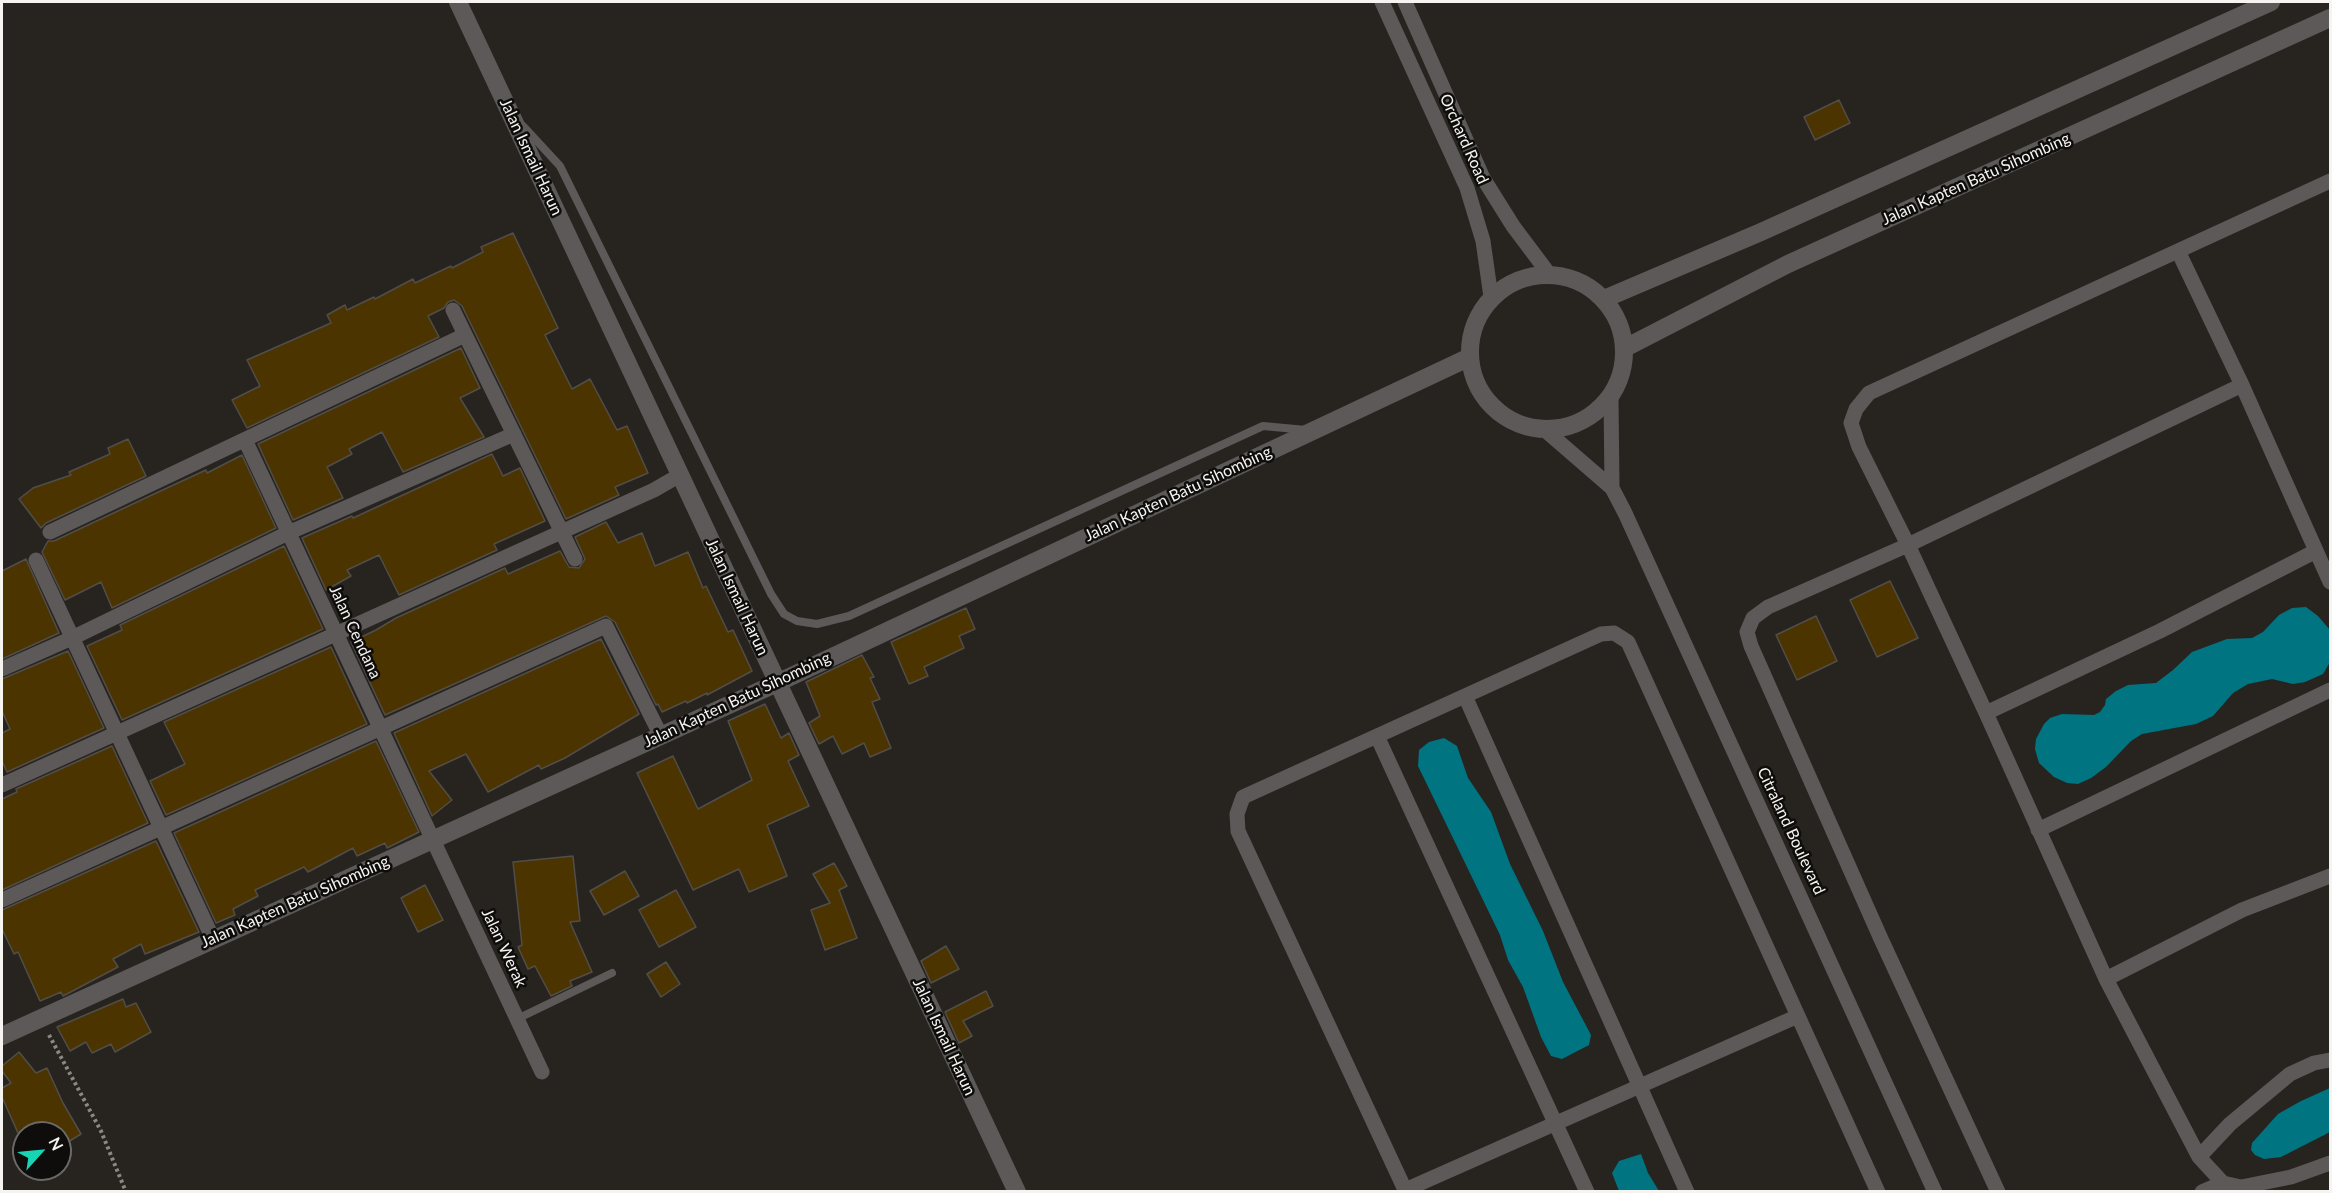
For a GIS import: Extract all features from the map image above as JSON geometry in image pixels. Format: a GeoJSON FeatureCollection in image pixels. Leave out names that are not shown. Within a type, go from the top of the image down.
{"type":"FeatureCollection","features":[{"type":"Feature","properties":{"kind":"street","name":"Jalan Ismail Harun"},"geometry":{"type":"LineString","coordinates":[[458,2],[1017,1191]]}},
{"type":"Feature","properties":{"kind":"street","name":"Orchard Road"},"geometry":{"type":"LineString","coordinates":[[1382,2],[1467,188],[1483,241],[1491,297]]}},
{"type":"Feature","properties":{"kind":"street","name":"Orchard Road"},"geometry":{"type":"LineString","coordinates":[[1405,2],[1483,178],[1513,226],[1549,274]]}},
{"type":"Feature","properties":{"kind":"street"},"geometry":{"type":"LineString","coordinates":[[1604,299],[1772,227],[2271,2]]}},
{"type":"Feature","properties":{"kind":"street","name":"Jalan Kapten Batu Sihombing"},"geometry":{"type":"LineString","coordinates":[[1625,348],[1788,264],[2331,18]]}},
{"type":"Feature","properties":{"kind":"street"},"geometry":{"type":"LineString","coordinates":[[2223,1183],[2199,1157],[2106,979],[1908,545],[1859,447],[1851,423],[1856,409],[1869,393],[2331,181]]}},
{"type":"Feature","properties":{"kind":"street"},"geometry":{"type":"LineString","coordinates":[[2178,251],[2242,385],[2331,582]]}},
{"type":"Feature","properties":{"kind":"street"},"geometry":{"type":"LineString","coordinates":[[1549,274],[1579,281],[1592,288],[1604,299],[1619,321],[1625,348],[1624,365],[1611,398],[1582,422],[1564,428],[1545,430],[1527,427],[1509,419],[1494,408],[1482,393],[1474,376],[1470,357],[1474,325],[1481,310],[1491,297],[1518,280],[1549,274]]}},
{"type":"Feature","properties":{"kind":"street"},"geometry":{"type":"LineString","coordinates":[[453,310],[576,559]]}},
{"type":"Feature","properties":{"kind":"street"},"geometry":{"type":"LineString","coordinates":[[50,532],[465,335]]}},
{"type":"Feature","properties":{"kind":"street","name":"Jalan Kapten Batu Sihombing"},"geometry":{"type":"LineString","coordinates":[[2,1036],[661,736],[1470,357]]}},
{"type":"Feature","properties":{"kind":"street"},"geometry":{"type":"LineString","coordinates":[[1998,1191],[1881,939],[1750,646],[1747,632],[1753,618],[1768,607],[1908,545],[2242,385]]}},
{"type":"Feature","properties":{"kind":"street","name":"Citraland Boulevard"},"geometry":{"type":"LineString","coordinates":[[1611,398],[1612,488]]}},
{"type":"Feature","properties":{"kind":"street","name":"Citraland Boulevard"},"geometry":{"type":"LineString","coordinates":[[1545,430],[1612,488],[1651,566],[1690,659],[1810,914],[1935,1191]]}},
{"type":"Feature","properties":{"kind":"street"},"geometry":{"type":"LineString","coordinates":[[2,669],[72,638],[288,532],[514,434]]}},
{"type":"Feature","properties":{"kind":"street","name":"Jalan Cendana"},"geometry":{"type":"LineString","coordinates":[[245,440],[433,839]]}},
{"type":"Feature","properties":{"kind":"street"},"geometry":{"type":"LineString","coordinates":[[2,785],[654,490],[680,475]]}},
{"type":"Feature","properties":{"kind":"street"},"geometry":{"type":"LineString","coordinates":[[1986,713],[2160,631],[2316,551]]}},
{"type":"Feature","properties":{"kind":"street"},"geometry":{"type":"LineString","coordinates":[[36,560],[213,939]]}},
{"type":"Feature","properties":{"kind":"street"},"geometry":{"type":"LineString","coordinates":[[2,900],[606,626],[661,736]]}},
{"type":"Feature","properties":{"kind":"street"},"geometry":{"type":"LineString","coordinates":[[1798,1016],[1406,1191],[1239,831],[1237,814],[1243,797],[1601,634],[1614,633],[1628,642],[1878,1191]]}},
{"type":"Feature","properties":{"kind":"street"},"geometry":{"type":"LineString","coordinates":[[2038,830],[2331,690]]}},
{"type":"Feature","properties":{"kind":"street"},"geometry":{"type":"LineString","coordinates":[[1465,696],[1687,1191]]}},
{"type":"Feature","properties":{"kind":"street"},"geometry":{"type":"LineString","coordinates":[[1377,736],[1587,1191]]}},
{"type":"Feature","properties":{"kind":"street","name":"Jalan Werak"},"geometry":{"type":"LineString","coordinates":[[433,839],[543,1072]]}},
{"type":"Feature","properties":{"kind":"street"},"geometry":{"type":"LineString","coordinates":[[2106,979],[2242,910],[2331,876]]}},
{"type":"Feature","properties":{"kind":"street"},"geometry":{"type":"LineString","coordinates":[[2199,1157],[2230,1124],[2290,1074],[2314,1063],[2331,1060]]}},
{"type":"Feature","properties":{"kind":"street"},"geometry":{"type":"LineString","coordinates":[[2202,1191],[2223,1183],[2241,1187],[2328,1169]]}},
{"type":"Feature","properties":{"kind":"lane"},"geometry":{"type":"LineString","coordinates":[[510,112],[560,166],[771,594],[784,614],[797,621],[817,624],[849,616],[1263,426],[1312,431]]}},
{"type":"Feature","properties":{"kind":"lane"},"geometry":{"type":"LineString","coordinates":[[517,1019],[612,974]]}},
{"type":"Feature","properties":{"kind":"path"},"geometry":{"type":"LineString","coordinates":[[40,1018],[101,1131],[126,1191]]}},
{"type":"Feature","properties":{"kind":"water"},"geometry":{"type":"Polygon","coordinates":[[[2306,607],[2318,616],[2330,630],[2330,662],[2323,674],[2305,682],[2293,684],[2272,679],[2248,684],[2233,693],[2213,716],[2196,724],[2142,734],[2131,741],[2106,767],[2078,784],[2067,783],[2054,777],[2039,763],[2035,749],[2036,739],[2050,718],[2062,714],[2094,715],[2100,712],[2106,699],[2116,691],[2128,685],[2156,683],[2192,652],[2227,639],[2252,638],[2263,632],[2279,615],[2292,608],[2306,607]]]}},
{"type":"Feature","properties":{"kind":"water"},"geometry":{"type":"Polygon","coordinates":[[[1444,738],[1457,746],[1468,778],[1491,812],[1510,864],[1543,931],[1563,982],[1591,1035],[1589,1045],[1562,1059],[1551,1056],[1541,1037],[1523,987],[1508,960],[1500,935],[1418,766],[1419,750],[1429,742],[1444,738]]]}},
{"type":"Feature","properties":{"kind":"water"},"geometry":{"type":"Polygon","coordinates":[[[2330,1088],[2330,1132],[2281,1157],[2264,1159],[2255,1155],[2251,1150],[2252,1143],[2278,1114],[2330,1088]]]}},
{"type":"Feature","properties":{"kind":"water"},"geometry":{"type":"Polygon","coordinates":[[[1641,1154],[1648,1173],[1659,1191],[1619,1191],[1612,1173],[1619,1161],[1641,1154]]]}},
{"type":"Feature","properties":{"kind":"building"},"geometry":{"type":"Polygon","coordinates":[[[1839,100],[1850,123],[1815,140],[1804,117],[1839,100]]]}},
{"type":"Feature","properties":{"kind":"building"},"geometry":{"type":"Polygon","coordinates":[[[513,233],[558,328],[545,335],[572,389],[590,379],[617,430],[627,426],[648,473],[615,487],[619,495],[566,519],[462,306],[454,300],[428,316],[439,337],[247,428],[232,400],[260,386],[247,360],[331,323],[327,315],[345,305],[347,310],[374,297],[375,299],[413,279],[415,283],[451,266],[452,268],[483,252],[481,247],[513,233]]]}},
{"type":"Feature","properties":{"kind":"building"},"geometry":{"type":"Polygon","coordinates":[[[461,348],[480,388],[460,398],[484,437],[403,472],[382,432],[349,449],[352,454],[327,467],[343,498],[293,520],[258,444],[461,348]]]}},
{"type":"Feature","properties":{"kind":"building"},"geometry":{"type":"Polygon","coordinates":[[[128,439],[146,476],[46,523],[41,528],[19,499],[33,488],[71,475],[69,472],[110,454],[108,448],[128,439]]]}},
{"type":"Feature","properties":{"kind":"building"},"geometry":{"type":"Polygon","coordinates":[[[492,454],[503,476],[520,468],[545,521],[494,544],[497,550],[399,595],[379,555],[347,570],[351,576],[326,590],[302,538],[352,516],[353,518],[492,454]]]}},
{"type":"Feature","properties":{"kind":"building"},"geometry":{"type":"Polygon","coordinates":[[[242,455],[276,528],[112,608],[101,582],[65,600],[42,552],[48,541],[54,541],[206,470],[207,473],[242,455]]]}},
{"type":"Feature","properties":{"kind":"building"},"geometry":{"type":"Polygon","coordinates":[[[606,522],[618,543],[642,533],[655,566],[688,552],[703,588],[706,586],[728,632],[733,630],[752,671],[707,695],[707,693],[662,712],[658,704],[656,705],[615,622],[606,616],[385,715],[351,642],[396,618],[505,568],[508,574],[560,551],[569,567],[579,568],[585,559],[575,537],[606,522]]]}},
{"type":"Feature","properties":{"kind":"building"},"geometry":{"type":"Polygon","coordinates":[[[284,546],[323,629],[122,720],[87,646],[122,630],[120,625],[284,546]]]}},
{"type":"Feature","properties":{"kind":"building"},"geometry":{"type":"Polygon","coordinates":[[[26,559],[59,633],[2,659],[2,571],[26,559]]]}},
{"type":"Feature","properties":{"kind":"building"},"geometry":{"type":"Polygon","coordinates":[[[1890,581],[1918,638],[1877,657],[1850,600],[1890,581]]]}},
{"type":"Feature","properties":{"kind":"building"},"geometry":{"type":"Polygon","coordinates":[[[966,608],[975,629],[959,636],[964,648],[924,667],[928,676],[909,684],[891,642],[966,608]]]}},
{"type":"Feature","properties":{"kind":"building"},"geometry":{"type":"Polygon","coordinates":[[[1816,616],[1837,661],[1797,680],[1776,635],[1816,616]]]}},
{"type":"Feature","properties":{"kind":"building"},"geometry":{"type":"Polygon","coordinates":[[[601,639],[639,714],[565,758],[541,769],[539,765],[488,792],[466,754],[429,771],[452,800],[432,816],[394,733],[601,639]]]}},
{"type":"Feature","properties":{"kind":"building"},"geometry":{"type":"Polygon","coordinates":[[[331,647],[367,724],[166,815],[150,781],[185,764],[164,722],[331,647]]]}},
{"type":"Feature","properties":{"kind":"building"},"geometry":{"type":"Polygon","coordinates":[[[68,651],[104,728],[7,772],[2,761],[2,733],[10,729],[2,711],[2,679],[68,651]]]}},
{"type":"Feature","properties":{"kind":"building"},"geometry":{"type":"Polygon","coordinates":[[[862,655],[874,677],[870,678],[880,699],[872,702],[891,748],[870,757],[864,743],[842,754],[833,736],[819,744],[809,723],[820,716],[806,682],[862,655]]]}},
{"type":"Feature","properties":{"kind":"building"},"geometry":{"type":"Polygon","coordinates":[[[765,704],[781,738],[789,733],[799,755],[788,761],[809,806],[767,825],[787,876],[749,892],[739,869],[693,890],[637,773],[673,756],[698,809],[752,780],[728,721],[765,704]]]}},
{"type":"Feature","properties":{"kind":"building"},"geometry":{"type":"Polygon","coordinates":[[[376,741],[419,832],[387,848],[385,843],[357,856],[353,848],[308,872],[304,867],[255,890],[258,896],[233,909],[235,915],[216,923],[174,833],[376,741]]]}},
{"type":"Feature","properties":{"kind":"building"},"geometry":{"type":"Polygon","coordinates":[[[112,746],[148,823],[2,890],[2,799],[17,792],[16,789],[112,746]]]}},
{"type":"Feature","properties":{"kind":"building"},"geometry":{"type":"Polygon","coordinates":[[[156,841],[199,932],[145,954],[141,944],[113,959],[118,967],[63,996],[61,992],[40,1001],[18,952],[14,954],[2,929],[2,910],[156,841]]]}},
{"type":"Feature","properties":{"kind":"building"},"geometry":{"type":"Polygon","coordinates":[[[573,856],[580,921],[570,922],[592,972],[570,981],[572,986],[551,996],[535,966],[528,969],[518,947],[522,945],[513,862],[573,856]]]}},
{"type":"Feature","properties":{"kind":"building"},"geometry":{"type":"Polygon","coordinates":[[[834,863],[847,886],[839,890],[857,938],[825,950],[811,910],[830,903],[813,874],[834,863]]]}},
{"type":"Feature","properties":{"kind":"building"},"geometry":{"type":"Polygon","coordinates":[[[625,871],[639,896],[604,915],[590,891],[625,871]]]}},
{"type":"Feature","properties":{"kind":"building"},"geometry":{"type":"Polygon","coordinates":[[[425,885],[443,920],[418,932],[401,898],[425,885]]]}},
{"type":"Feature","properties":{"kind":"building"},"geometry":{"type":"Polygon","coordinates":[[[676,890],[696,927],[659,947],[639,910],[676,890]]]}},
{"type":"Feature","properties":{"kind":"building"},"geometry":{"type":"Polygon","coordinates":[[[946,946],[959,969],[931,983],[921,961],[946,946]]]}},
{"type":"Feature","properties":{"kind":"building"},"geometry":{"type":"Polygon","coordinates":[[[666,962],[680,984],[661,997],[647,974],[666,962]]]}},
{"type":"Feature","properties":{"kind":"building"},"geometry":{"type":"Polygon","coordinates":[[[986,991],[993,1006],[963,1021],[972,1036],[959,1043],[945,1012],[986,991]]]}},
{"type":"Feature","properties":{"kind":"building"},"geometry":{"type":"Polygon","coordinates":[[[123,999],[126,1007],[136,1003],[151,1032],[115,1052],[111,1044],[92,1053],[86,1042],[70,1051],[57,1027],[123,999]]]}},
{"type":"Feature","properties":{"kind":"building"},"geometry":{"type":"Polygon","coordinates":[[[19,1052],[36,1073],[47,1068],[63,1103],[81,1134],[72,1140],[72,1121],[13,1121],[2,1097],[2,1088],[11,1083],[2,1071],[2,1066],[19,1052]]]}}]}
